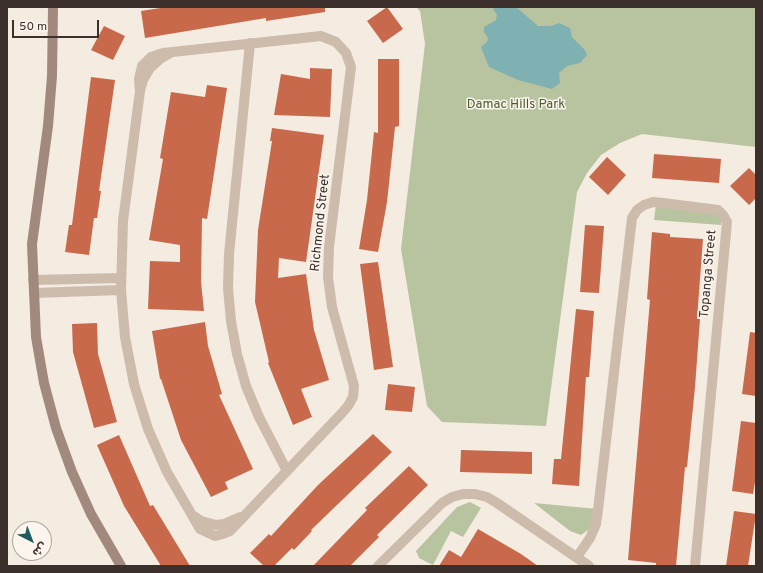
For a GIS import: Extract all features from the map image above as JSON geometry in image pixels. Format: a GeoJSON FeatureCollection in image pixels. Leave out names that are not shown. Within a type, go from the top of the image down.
{"type":"FeatureCollection","features":[{"type":"Feature","properties":{"kind":"street"},"geometry":{"type":"LineString","coordinates":[[53,7],[52,76],[48,126],[32,244],[36,337],[44,383],[56,428],[72,472],[91,514],[121,566]]}},
{"type":"Feature","properties":{"kind":"street","name":"Richmond Street"},"geometry":{"type":"LineString","coordinates":[[321,36],[336,42],[346,53],[351,67],[329,247],[328,277],[333,315],[354,386],[353,397],[348,406],[230,531],[215,536],[207,534],[200,529],[167,472],[146,421],[134,384],[125,337],[121,290],[123,221],[140,91],[143,80],[150,68],[160,59],[172,52],[250,43],[321,36]]}},
{"type":"Feature","properties":{"kind":"street"},"geometry":{"type":"LineString","coordinates":[[250,43],[229,254],[228,288],[230,321],[236,354],[246,386],[259,417],[287,470]]}},
{"type":"Feature","properties":{"kind":"street","name":"Topanga Street"},"geometry":{"type":"LineString","coordinates":[[576,557],[590,538],[596,524],[631,222],[637,210],[644,205],[663,203],[718,210],[724,215],[727,222],[695,566]]}},
{"type":"Feature","properties":{"kind":"street"},"geometry":{"type":"LineString","coordinates":[[33,280],[121,278]]}},
{"type":"Feature","properties":{"kind":"street"},"geometry":{"type":"LineString","coordinates":[[34,293],[121,290]]}},
{"type":"Feature","properties":{"kind":"street"},"geometry":{"type":"LineString","coordinates":[[384,564],[442,503],[452,497],[463,494],[475,494],[487,497],[589,566]]}},
{"type":"Feature","properties":{"kind":"green space","name":"Damac Hills Park"},"geometry":{"type":"Polygon","coordinates":[[[416,7],[756,7],[756,147],[642,134],[620,143],[601,155],[587,173],[577,192],[546,426],[442,422],[427,406],[401,249],[425,44],[420,11],[416,7]]]}},
{"type":"Feature","properties":{"kind":"green space"},"geometry":{"type":"Polygon","coordinates":[[[656,204],[722,210],[721,225],[654,220],[656,204]]]}},
{"type":"Feature","properties":{"kind":"green space"},"geometry":{"type":"Polygon","coordinates":[[[470,502],[481,508],[463,537],[451,531],[433,565],[419,558],[416,551],[457,507],[470,502]]]}},
{"type":"Feature","properties":{"kind":"green space"},"geometry":{"type":"Polygon","coordinates":[[[534,503],[597,509],[592,527],[581,535],[570,531],[534,503]]]}},
{"type":"Feature","properties":{"kind":"water"},"geometry":{"type":"Polygon","coordinates":[[[495,7],[516,7],[538,26],[551,26],[559,23],[570,28],[572,37],[585,50],[587,55],[580,63],[567,66],[559,73],[560,83],[552,89],[518,80],[489,67],[481,47],[487,42],[488,38],[484,32],[484,27],[496,20],[497,15],[493,9],[495,7]]]}},
{"type":"Feature","properties":{"kind":"building"},"geometry":{"type":"Polygon","coordinates":[[[167,7],[325,7],[325,12],[266,21],[266,18],[145,38],[141,11],[167,7]]]}},
{"type":"Feature","properties":{"kind":"building"},"geometry":{"type":"Polygon","coordinates":[[[387,7],[403,29],[383,43],[367,21],[387,7]]]}},
{"type":"Feature","properties":{"kind":"building"},"geometry":{"type":"Polygon","coordinates":[[[104,26],[125,36],[113,60],[91,50],[104,26]]]}},
{"type":"Feature","properties":{"kind":"building"},"geometry":{"type":"Polygon","coordinates":[[[378,59],[399,59],[399,126],[395,127],[387,202],[378,252],[359,249],[367,200],[374,132],[378,133],[378,59]]]}},
{"type":"Feature","properties":{"kind":"building"},"geometry":{"type":"Polygon","coordinates":[[[310,68],[332,69],[330,117],[274,115],[281,74],[310,79],[310,68]]]}},
{"type":"Feature","properties":{"kind":"building"},"geometry":{"type":"Polygon","coordinates":[[[91,77],[115,80],[99,191],[101,191],[97,218],[94,218],[89,255],[65,252],[69,225],[72,225],[91,77]]]}},
{"type":"Feature","properties":{"kind":"building"},"geometry":{"type":"Polygon","coordinates":[[[207,85],[227,88],[207,219],[202,218],[201,282],[204,311],[148,309],[150,261],[180,262],[180,245],[149,240],[163,159],[160,158],[171,92],[205,97],[207,85]]]}},
{"type":"Feature","properties":{"kind":"building"},"geometry":{"type":"Polygon","coordinates":[[[272,128],[324,135],[306,262],[279,258],[278,278],[306,274],[314,330],[329,380],[301,389],[312,417],[293,425],[268,363],[255,302],[258,230],[272,141],[270,141],[272,128]]]}},
{"type":"Feature","properties":{"kind":"building"},"geometry":{"type":"Polygon","coordinates":[[[654,154],[721,159],[719,183],[652,178],[654,154]]]}},
{"type":"Feature","properties":{"kind":"building"},"geometry":{"type":"Polygon","coordinates":[[[607,157],[626,175],[608,195],[589,177],[607,157]]]}},
{"type":"Feature","properties":{"kind":"building"},"geometry":{"type":"Polygon","coordinates":[[[749,168],[756,175],[756,198],[749,205],[730,186],[749,168]]]}},
{"type":"Feature","properties":{"kind":"building"},"geometry":{"type":"Polygon","coordinates":[[[585,225],[604,226],[599,293],[580,292],[585,225]]]}},
{"type":"Feature","properties":{"kind":"building"},"geometry":{"type":"Polygon","coordinates":[[[652,232],[670,234],[670,237],[703,239],[697,319],[700,319],[695,387],[687,467],[685,467],[676,566],[656,566],[656,563],[628,560],[650,300],[647,299],[652,232]]]}},
{"type":"Feature","properties":{"kind":"building"},"geometry":{"type":"Polygon","coordinates":[[[378,262],[393,367],[374,370],[360,264],[378,262]]]}},
{"type":"Feature","properties":{"kind":"building"},"geometry":{"type":"Polygon","coordinates":[[[576,309],[594,311],[589,377],[586,377],[579,486],[552,484],[554,459],[561,459],[576,309]]]}},
{"type":"Feature","properties":{"kind":"building"},"geometry":{"type":"Polygon","coordinates":[[[205,322],[208,346],[222,394],[219,395],[253,469],[225,482],[228,489],[211,497],[181,440],[160,379],[152,331],[205,322]]]}},
{"type":"Feature","properties":{"kind":"building"},"geometry":{"type":"Polygon","coordinates":[[[97,323],[98,354],[117,422],[94,428],[73,352],[72,324],[97,323]]]}},
{"type":"Feature","properties":{"kind":"building"},"geometry":{"type":"Polygon","coordinates":[[[750,332],[756,333],[756,396],[742,394],[750,332]]]}},
{"type":"Feature","properties":{"kind":"building"},"geometry":{"type":"Polygon","coordinates":[[[388,384],[415,387],[412,412],[385,410],[388,384]]]}},
{"type":"Feature","properties":{"kind":"building"},"geometry":{"type":"Polygon","coordinates":[[[741,421],[756,423],[756,476],[753,494],[732,491],[741,421]]]}},
{"type":"Feature","properties":{"kind":"building"},"geometry":{"type":"Polygon","coordinates":[[[373,434],[392,452],[311,530],[312,531],[294,550],[292,548],[274,566],[264,566],[250,553],[269,534],[271,536],[318,485],[373,434]]]}},
{"type":"Feature","properties":{"kind":"building"},"geometry":{"type":"Polygon","coordinates":[[[119,435],[150,506],[153,505],[190,566],[161,566],[124,506],[97,445],[119,435]]]}},
{"type":"Feature","properties":{"kind":"building"},"geometry":{"type":"Polygon","coordinates":[[[461,450],[532,452],[532,474],[460,472],[461,450]]]}},
{"type":"Feature","properties":{"kind":"building"},"geometry":{"type":"Polygon","coordinates":[[[409,466],[428,485],[377,535],[379,537],[350,566],[313,566],[367,510],[365,508],[409,466]]]}},
{"type":"Feature","properties":{"kind":"building"},"geometry":{"type":"Polygon","coordinates":[[[734,511],[756,514],[748,566],[726,566],[734,511]]]}},
{"type":"Feature","properties":{"kind":"building"},"geometry":{"type":"Polygon","coordinates":[[[478,529],[521,554],[538,566],[439,566],[449,550],[461,557],[478,529]]]}}]}
